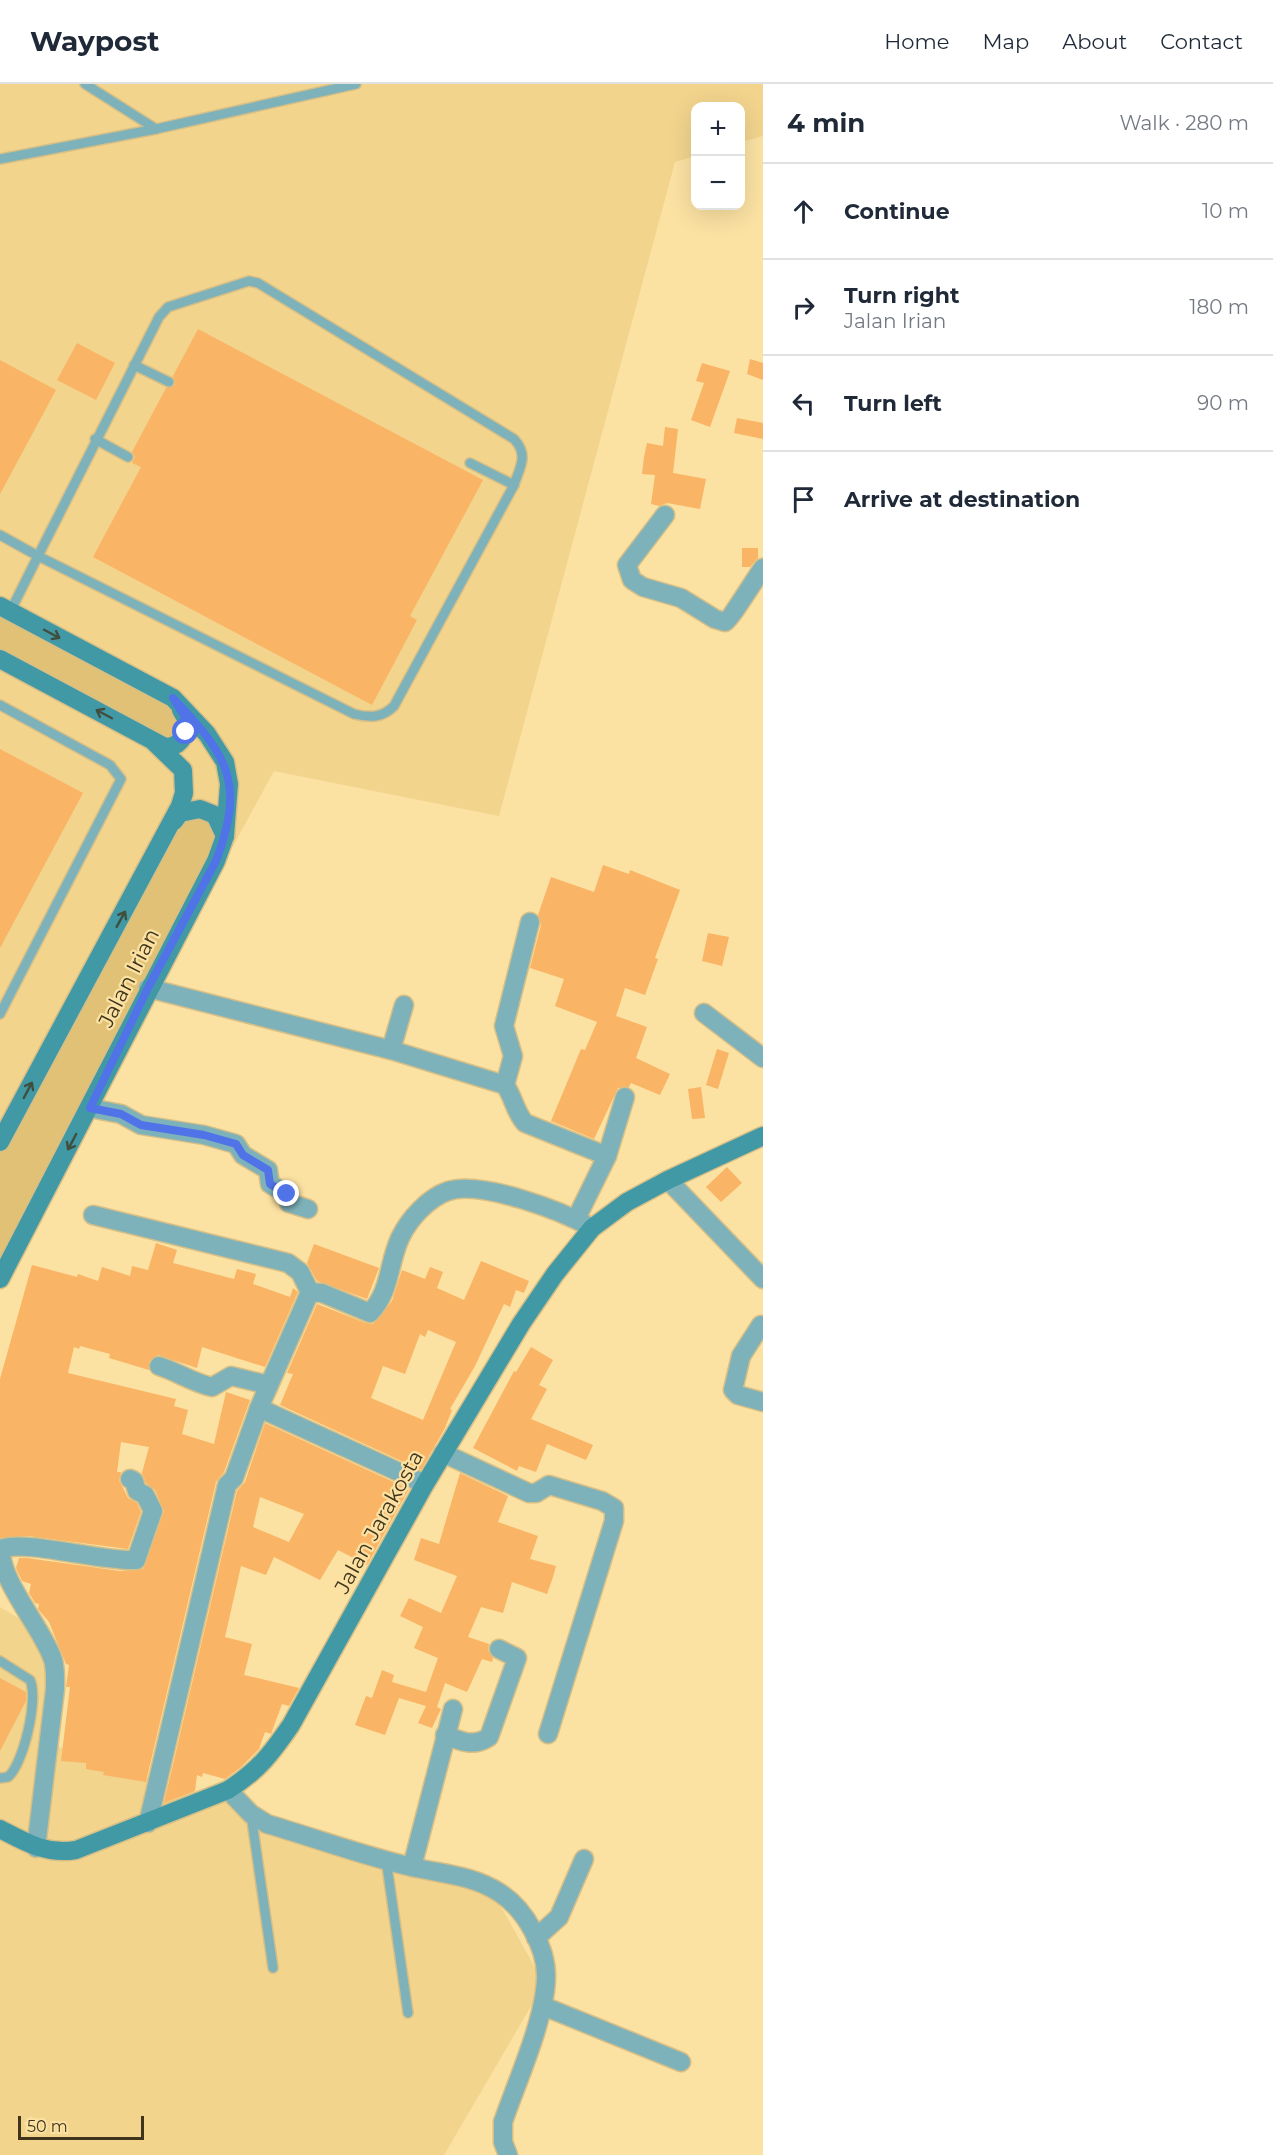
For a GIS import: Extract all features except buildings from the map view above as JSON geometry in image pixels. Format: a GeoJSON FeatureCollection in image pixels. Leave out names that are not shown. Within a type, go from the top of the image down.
{"type":"FeatureCollection","features":[{"type":"Feature","properties":{"kind":"street"},"geometry":{"type":"LineString","coordinates":[[665,515],[627,565],[632,580],[643,587],[681,598],[715,619],[725,622],[730,620],[737,604],[763,568]]}},
{"type":"Feature","properties":{"kind":"street"},"geometry":{"type":"LineString","coordinates":[[5,609],[173,698],[188,722],[184,737],[181,741],[168,747],[155,742]]}},
{"type":"Feature","properties":{"kind":"street","name":"Jalan Irian"},"geometry":{"type":"LineString","coordinates":[[0,659],[155,742],[183,770],[184,793],[174,821],[0,1142]]}},
{"type":"Feature","properties":{"kind":"street","name":"Jalan Irian"},"geometry":{"type":"LineString","coordinates":[[0,1280],[90,1108],[148,988],[216,861],[225,836],[229,783],[225,762],[207,734],[173,698]]}},
{"type":"Feature","properties":{"kind":"street"},"geometry":{"type":"LineString","coordinates":[[174,821],[180,813],[200,809],[215,815],[225,836]]}},
{"type":"Feature","properties":{"kind":"street"},"geometry":{"type":"LineString","coordinates":[[505,1085],[513,1056],[504,1026],[530,922]]}},
{"type":"Feature","properties":{"kind":"street"},"geometry":{"type":"LineString","coordinates":[[148,988],[391,1050],[505,1085],[512,1094],[517,1114],[525,1123],[607,1156]]}},
{"type":"Feature","properties":{"kind":"street"},"geometry":{"type":"LineString","coordinates":[[391,1050],[404,1005]]}},
{"type":"Feature","properties":{"kind":"street"},"geometry":{"type":"LineString","coordinates":[[704,1013],[763,1058]]}},
{"type":"Feature","properties":{"kind":"street"},"geometry":{"type":"LineString","coordinates":[[310,1292],[322,1293],[370,1312],[383,1296],[389,1279],[391,1259],[411,1219],[434,1199],[448,1191],[467,1188],[497,1194],[584,1224],[625,1097]]}},
{"type":"Feature","properties":{"kind":"street"},"geometry":{"type":"LineString","coordinates":[[90,1108],[121,1114],[141,1125],[204,1135],[236,1144],[243,1155],[268,1170],[270,1184],[287,1194],[290,1203],[308,1209]]}},
{"type":"Feature","properties":{"kind":"street","name":"Jalan Jarakosta"},"geometry":{"type":"LineString","coordinates":[[0,1829],[36,1848],[50,1852],[76,1850],[228,1790],[268,1759],[291,1725],[443,1453],[584,1224],[668,1180],[763,1136]]}},
{"type":"Feature","properties":{"kind":"street"},"geometry":{"type":"LineString","coordinates":[[668,1180],[763,1279]]}},
{"type":"Feature","properties":{"kind":"street"},"geometry":{"type":"LineString","coordinates":[[93,1215],[288,1263],[300,1272],[310,1292]]}},
{"type":"Feature","properties":{"kind":"street"},"geometry":{"type":"LineString","coordinates":[[148,1823],[227,1485],[234,1478],[259,1408],[310,1292]]}},
{"type":"Feature","properties":{"kind":"street"},"geometry":{"type":"LineString","coordinates":[[762,1324],[741,1356],[733,1390],[738,1395],[763,1402]]}},
{"type":"Feature","properties":{"kind":"street"},"geometry":{"type":"LineString","coordinates":[[159,1366],[182,1374],[196,1383],[212,1387],[231,1376],[269,1385]]}},
{"type":"Feature","properties":{"kind":"street"},"geometry":{"type":"LineString","coordinates":[[259,1408],[425,1484]]}},
{"type":"Feature","properties":{"kind":"street"},"geometry":{"type":"LineString","coordinates":[[443,1453],[529,1494],[536,1493],[549,1485],[602,1501],[614,1508],[614,1521],[548,1734]]}},
{"type":"Feature","properties":{"kind":"street"},"geometry":{"type":"LineString","coordinates":[[36,1848],[55,1689],[54,1665],[35,1622],[5,1573],[1,1549],[16,1546],[96,1558],[135,1560],[153,1511],[145,1496],[137,1491],[134,1481],[130,1479]]}},
{"type":"Feature","properties":{"kind":"street"},"geometry":{"type":"LineString","coordinates":[[445,1736],[470,1743],[481,1742],[489,1737],[517,1658],[499,1649]]}},
{"type":"Feature","properties":{"kind":"street"},"geometry":{"type":"LineString","coordinates":[[412,1867],[453,1709]]}},
{"type":"Feature","properties":{"kind":"street"},"geometry":{"type":"LineString","coordinates":[[228,1790],[251,1814],[267,1824],[386,1860],[452,1874],[500,1893],[521,1912],[536,1938],[546,1977],[543,2006],[502,2122],[503,2142],[508,2155]]}},
{"type":"Feature","properties":{"kind":"street"},"geometry":{"type":"LineString","coordinates":[[536,1938],[559,1917],[584,1859]]}},
{"type":"Feature","properties":{"kind":"street"},"geometry":{"type":"LineString","coordinates":[[543,2006],[681,2062]]}},
{"type":"Feature","properties":{"kind":"lane"},"geometry":{"type":"LineString","coordinates":[[85,84],[156,129]]}},
{"type":"Feature","properties":{"kind":"lane"},"geometry":{"type":"LineString","coordinates":[[0,159],[156,129],[356,84]]}},
{"type":"Feature","properties":{"kind":"lane"},"geometry":{"type":"LineString","coordinates":[[0,535],[38,556],[354,714],[385,715],[394,706],[514,485],[524,456],[523,448],[514,439],[258,283],[249,281],[237,283],[168,307],[95,439],[38,556],[5,609]]}},
{"type":"Feature","properties":{"kind":"lane"},"geometry":{"type":"LineString","coordinates":[[134,365],[169,382]]}},
{"type":"Feature","properties":{"kind":"lane"},"geometry":{"type":"LineString","coordinates":[[95,439],[128,457]]}},
{"type":"Feature","properties":{"kind":"lane"},"geometry":{"type":"LineString","coordinates":[[471,463],[514,485]]}},
{"type":"Feature","properties":{"kind":"lane"},"geometry":{"type":"LineString","coordinates":[[0,705],[110,765],[121,779],[0,1014]]}},
{"type":"Feature","properties":{"kind":"lane"},"geometry":{"type":"LineString","coordinates":[[0,1661],[30,1680],[34,1696],[19,1764],[8,1777],[0,1778]]}},
{"type":"Feature","properties":{"kind":"lane"},"geometry":{"type":"LineString","coordinates":[[251,1814],[273,1968]]}},
{"type":"Feature","properties":{"kind":"lane"},"geometry":{"type":"LineString","coordinates":[[386,1860],[408,2013]]}},
{"type":"Feature","properties":{"kind":"shaded area"},"geometry":{"type":"Polygon","coordinates":[[[0,84],[763,84],[763,136],[745,141],[745,102],[691,102],[691,157],[675,162],[499,816],[274,771],[90,1108],[0,1279],[0,84]]]}},
{"type":"Feature","properties":{"kind":"shaded area"},"geometry":{"type":"Polygon","coordinates":[[[0,606],[184,714],[176,745],[0,659],[0,606]]]}},
{"type":"Feature","properties":{"kind":"shaded area"},"geometry":{"type":"Polygon","coordinates":[[[200,809],[225,836],[0,1279],[0,1142],[174,821],[200,809]]]}},
{"type":"Feature","properties":{"kind":"shaded area"},"geometry":{"type":"Polygon","coordinates":[[[0,1607],[53,1639],[47,1743],[493,1892],[544,1984],[444,2155],[0,2155],[0,1607]]]}},
{"type":"Feature","properties":{"kind":"route"},"geometry":{"type":"LineString","coordinates":[[186,732],[188,722],[173,698],[207,734],[225,762],[229,783],[225,838],[216,861],[148,988],[90,1108],[121,1114],[141,1125],[204,1135],[236,1144],[243,1155],[268,1170],[270,1184],[287,1194]]}}]}
